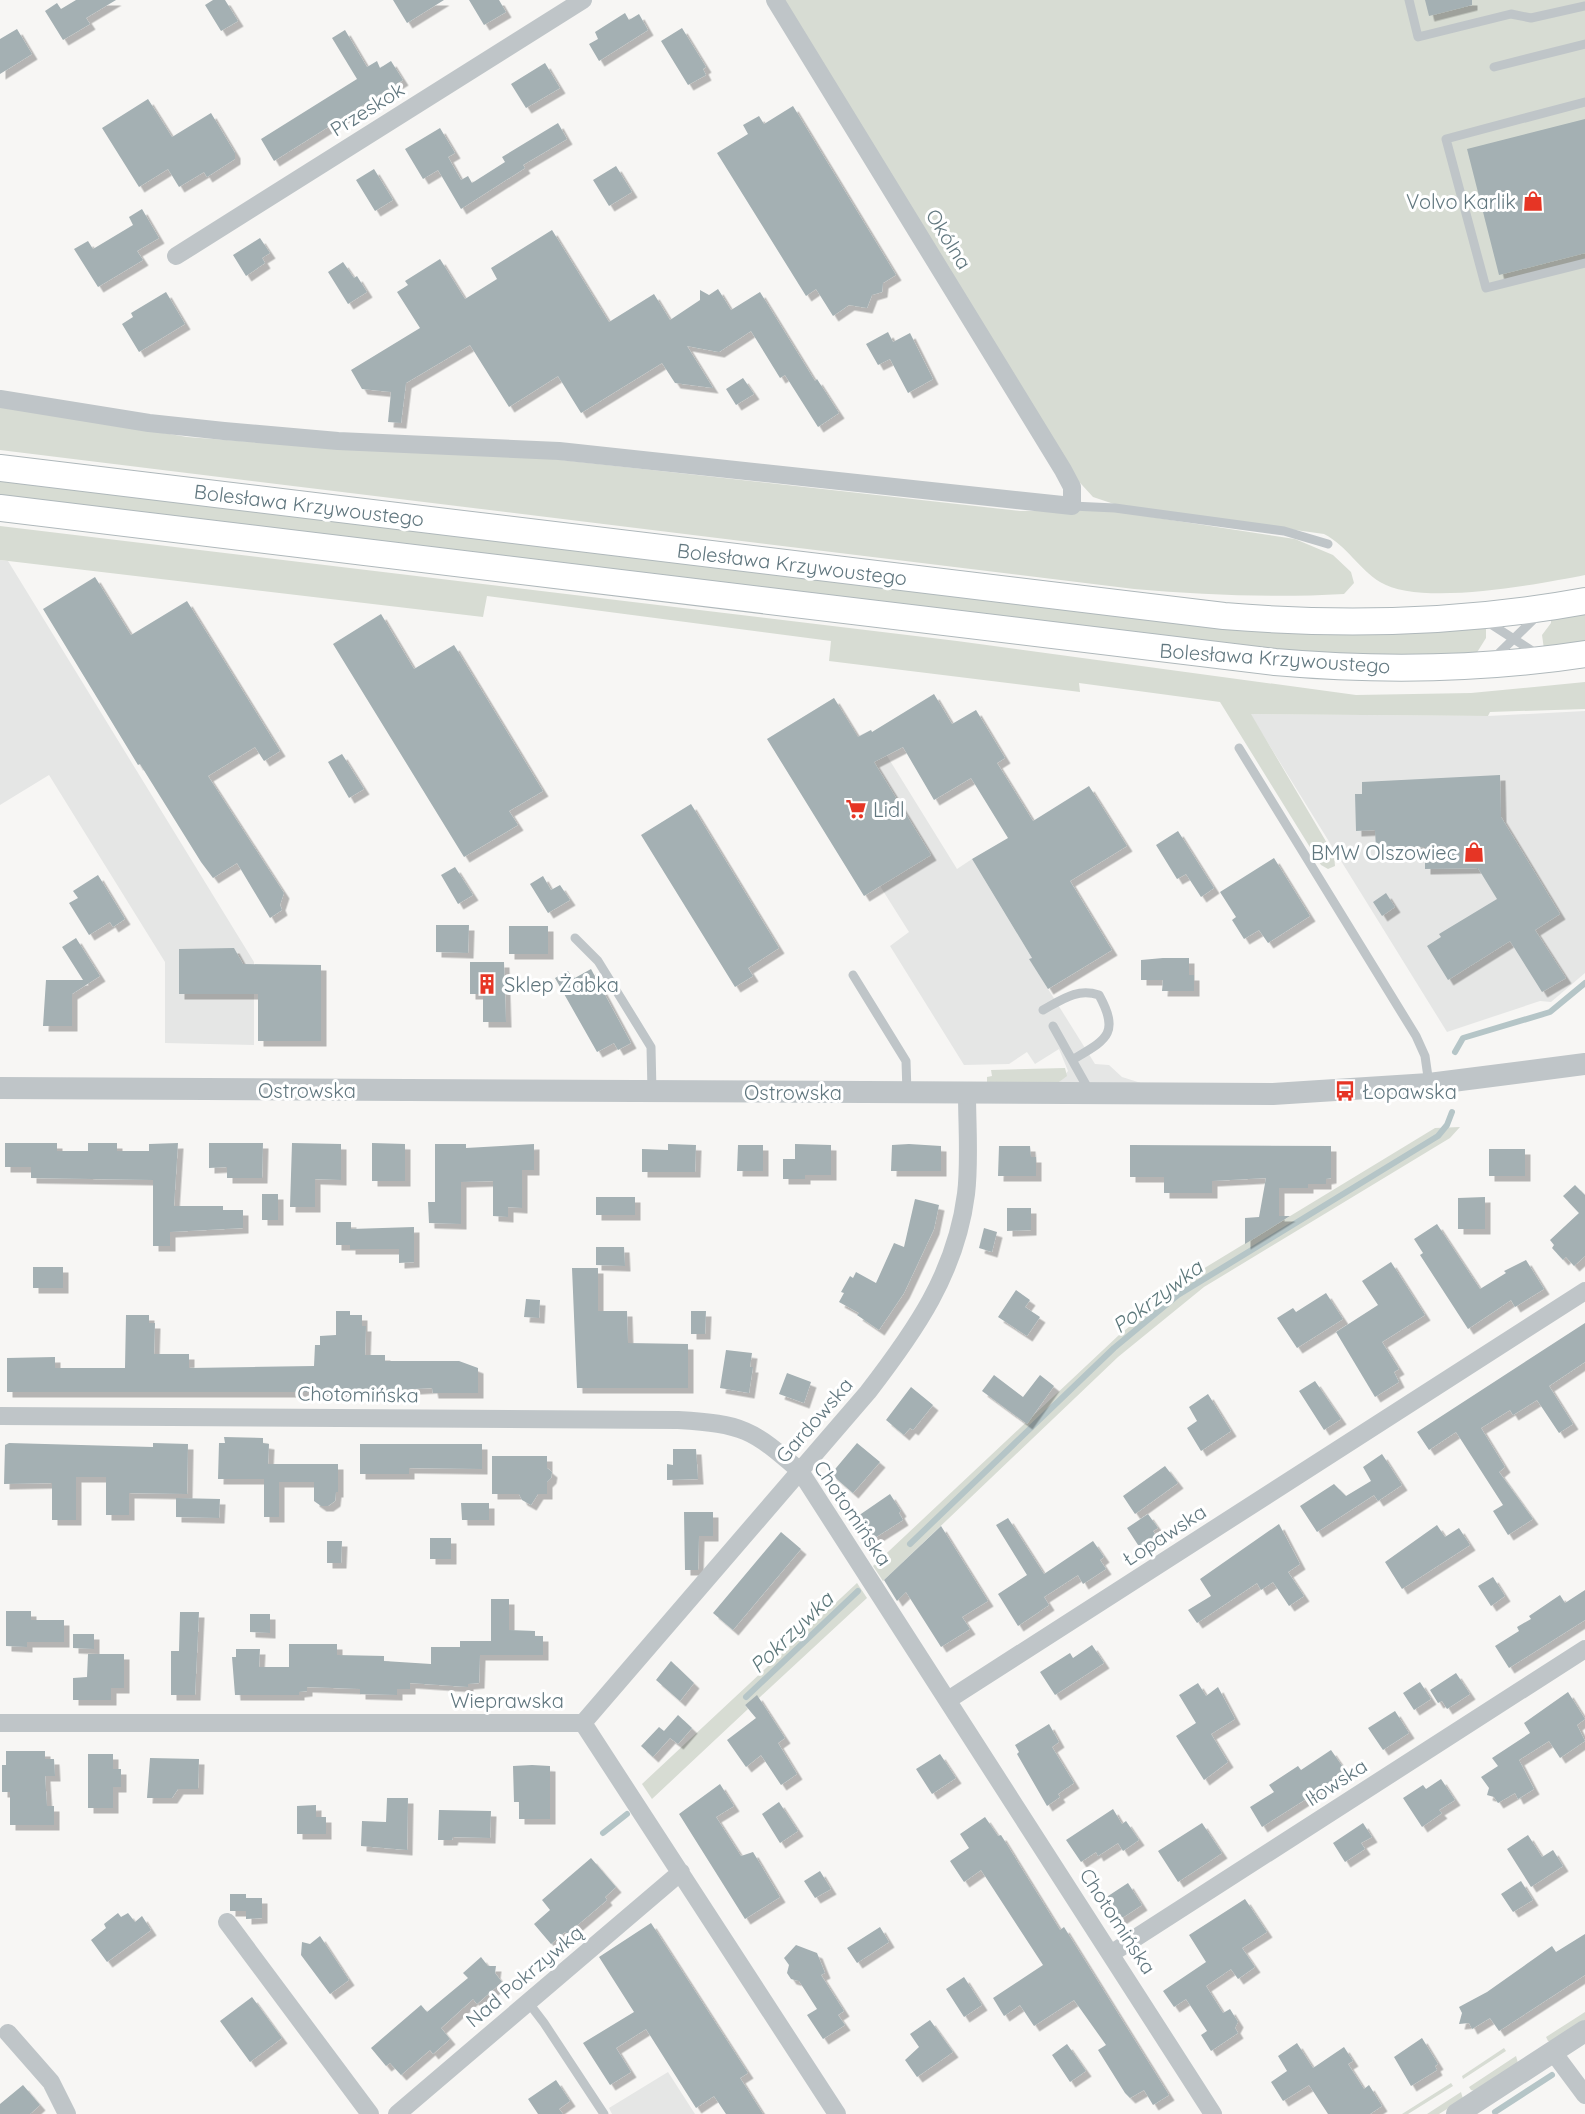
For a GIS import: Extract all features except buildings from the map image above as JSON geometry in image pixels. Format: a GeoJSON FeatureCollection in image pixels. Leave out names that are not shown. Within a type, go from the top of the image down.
{"type":"FeatureCollection","features":[{"type":"Feature","properties":{"kind":"main road","name":"Bolesława Krzywoustego"},"geometry":{"type":"LineString","coordinates":[[0,468],[1190,612],[1319,622],[1464,618],[1585,601]]}},
{"type":"Feature","properties":{"kind":"main road","name":"Bolesława Krzywoustego"},"geometry":{"type":"LineString","coordinates":[[0,508],[1245,659],[1376,668],[1485,664],[1573,656]]}},
{"type":"Feature","properties":{"kind":"street","name":"Przeskok"},"geometry":{"type":"LineString","coordinates":[[176,256],[582,0]]}},
{"type":"Feature","properties":{"kind":"street","name":"Okólna"},"geometry":{"type":"LineString","coordinates":[[775,0],[1063,470],[1072,487],[1072,506]]}},
{"type":"Feature","properties":{"kind":"street"},"geometry":{"type":"LineString","coordinates":[[0,399],[149,423],[224,431],[338,441],[559,451],[1072,506]]}},
{"type":"Feature","properties":{"kind":"street","name":"Ostrowska"},"geometry":{"type":"LineString","coordinates":[[0,1088],[1273,1094],[1429,1084],[1585,1064]]}},
{"type":"Feature","properties":{"kind":"street","name":"Gardowska"},"geometry":{"type":"LineString","coordinates":[[583,1723],[896,1356],[934,1298],[950,1259],[966,1193],[967,1093]]}},
{"type":"Feature","properties":{"kind":"street","name":"Łopawska"},"geometry":{"type":"LineString","coordinates":[[948,1700],[1585,1291]]}},
{"type":"Feature","properties":{"kind":"street","name":"Chotomińska"},"geometry":{"type":"LineString","coordinates":[[0,1416],[251,1416],[714,1422],[744,1429],[763,1439],[800,1471],[1112,1953],[1213,2114]]}},
{"type":"Feature","properties":{"kind":"street","name":"Iłowska"},"geometry":{"type":"LineString","coordinates":[[1112,1953],[1585,1649]]}},
{"type":"Feature","properties":{"kind":"street","name":"Wieprawska"},"geometry":{"type":"LineString","coordinates":[[0,1723],[583,1723],[837,2114]]}},
{"type":"Feature","properties":{"kind":"street","name":"Nad Pokrzywką"},"geometry":{"type":"LineString","coordinates":[[396,2114],[681,1872]]}},
{"type":"Feature","properties":{"kind":"street"},"geometry":{"type":"LineString","coordinates":[[226,1922],[370,2114]]}},
{"type":"Feature","properties":{"kind":"street"},"geometry":{"type":"LineString","coordinates":[[1457,2114],[1585,2031]]}},
{"type":"Feature","properties":{"kind":"street"},"geometry":{"type":"LineString","coordinates":[[8,2033],[51,2082],[67,2114]]}},
{"type":"Feature","properties":{"kind":"street"},"geometry":{"type":"LineString","coordinates":[[1554,2052],[1585,2095]]}},
{"type":"Feature","properties":{"kind":"lane"},"geometry":{"type":"LineString","coordinates":[[1408,0],[1418,37],[1511,14],[1531,18],[1585,6]]}},
{"type":"Feature","properties":{"kind":"lane"},"geometry":{"type":"LineString","coordinates":[[1494,67],[1585,44]]}},
{"type":"Feature","properties":{"kind":"lane"},"geometry":{"type":"LineString","coordinates":[[1585,102],[1446,139],[1486,288],[1585,263]]}},
{"type":"Feature","properties":{"kind":"lane"},"geometry":{"type":"LineString","coordinates":[[1072,506],[1115,508],[1284,531],[1328,544]]}},
{"type":"Feature","properties":{"kind":"lane"},"geometry":{"type":"LineString","coordinates":[[1485,664],[1535,617],[1552,607]]}},
{"type":"Feature","properties":{"kind":"lane"},"geometry":{"type":"LineString","coordinates":[[1464,618],[1482,619],[1539,655],[1573,656]]}},
{"type":"Feature","properties":{"kind":"lane"},"geometry":{"type":"LineString","coordinates":[[1239,748],[1416,1036],[1425,1056],[1429,1084]]}},
{"type":"Feature","properties":{"kind":"lane"},"geometry":{"type":"LineString","coordinates":[[575,938],[598,961],[651,1047],[652,1092]]}},
{"type":"Feature","properties":{"kind":"lane"},"geometry":{"type":"LineString","coordinates":[[853,975],[906,1061],[908,1093]]}},
{"type":"Feature","properties":{"kind":"lane"},"geometry":{"type":"LineString","coordinates":[[1043,1010],[1076,992],[1088,991],[1100,995],[1110,1015],[1110,1029],[1104,1040],[1072,1060]]}},
{"type":"Feature","properties":{"kind":"lane"},"geometry":{"type":"LineString","coordinates":[[1053,1026],[1091,1094]]}},
{"type":"Feature","properties":{"kind":"lane"},"geometry":{"type":"LineString","coordinates":[[528,2002],[604,2114]]}},
{"type":"Feature","properties":{"kind":"shaded area"},"geometry":{"type":"Polygon","coordinates":[[[784,0],[1585,0],[1585,575],[1510,588],[1422,593],[1398,589],[1380,582],[1340,545],[1324,534],[1120,506],[1093,497],[1072,474],[784,0]]]}},
{"type":"Feature","properties":{"kind":"shaded area"},"geometry":{"type":"Polygon","coordinates":[[[0,405],[187,437],[359,450],[535,457],[1020,511],[1106,510],[1295,539],[1333,555],[1351,572],[1354,583],[1344,594],[1292,596],[1134,589],[0,450],[0,405]]]}},
{"type":"Feature","properties":{"kind":"shaded area"},"geometry":{"type":"Polygon","coordinates":[[[0,479],[992,600],[1486,627],[1486,638],[1476,654],[1402,656],[1258,650],[0,497],[0,479]]]}},
{"type":"Feature","properties":{"kind":"shaded area"},"geometry":{"type":"Polygon","coordinates":[[[0,526],[957,641],[1356,695],[1471,693],[1585,682],[1585,709],[1490,712],[1488,716],[1251,714],[1334,855],[1335,866],[1328,869],[1321,865],[1220,702],[1079,683],[1080,692],[829,661],[831,641],[487,596],[483,617],[0,560],[0,526]]]}},
{"type":"Feature","properties":{"kind":"shaded area"},"geometry":{"type":"Polygon","coordinates":[[[0,560],[8,561],[254,962],[254,1045],[165,1043],[165,962],[49,775],[0,805],[0,560]]]}},
{"type":"Feature","properties":{"kind":"shaded area"},"geometry":{"type":"Polygon","coordinates":[[[1585,613],[1585,644],[1544,649],[1542,635],[1551,623],[1551,619],[1585,613]]]}},
{"type":"Feature","properties":{"kind":"shaded area"},"geometry":{"type":"Polygon","coordinates":[[[834,698],[858,736],[871,730],[957,869],[972,859],[1032,958],[1030,960],[1095,1064],[1109,1065],[1122,1077],[1141,1083],[1059,1082],[1068,1071],[1059,1049],[1035,1064],[1027,1052],[1009,1064],[964,1065],[890,946],[909,932],[880,886],[767,739],[834,698]]]}},
{"type":"Feature","properties":{"kind":"shaded area"},"geometry":{"type":"Polygon","coordinates":[[[1585,711],[1585,973],[1551,1002],[1540,1001],[1447,1032],[1250,714],[1488,716],[1585,711]]]}},
{"type":"Feature","properties":{"kind":"shaded area"},"geometry":{"type":"Polygon","coordinates":[[[1065,1068],[1067,1076],[1059,1082],[987,1083],[987,1077],[992,1076],[991,1070],[1065,1068]]]}},
{"type":"Feature","properties":{"kind":"shaded area"},"geometry":{"type":"Polygon","coordinates":[[[1460,1127],[1450,1138],[1204,1287],[1118,1357],[883,1581],[873,1566],[1119,1335],[1193,1275],[1435,1128],[1460,1127]]]}},
{"type":"Feature","properties":{"kind":"shaded area"},"geometry":{"type":"Polygon","coordinates":[[[857,1583],[867,1598],[759,1698],[757,1696],[745,1705],[748,1709],[652,1799],[642,1784],[857,1583]]]}},
{"type":"Feature","properties":{"kind":"shaded area"},"geometry":{"type":"Polygon","coordinates":[[[1585,2012],[1585,2020],[1552,2042],[1548,2041],[1546,2037],[1585,2012]]]}},
{"type":"Feature","properties":{"kind":"shaded area"},"geometry":{"type":"Polygon","coordinates":[[[1504,2048],[1506,2051],[1463,2079],[1462,2076],[1504,2048]]]}},
{"type":"Feature","properties":{"kind":"shaded area"},"geometry":{"type":"Polygon","coordinates":[[[1516,2056],[1518,2063],[1475,2091],[1471,2090],[1469,2087],[1516,2056]]]}},
{"type":"Feature","properties":{"kind":"shaded area"},"geometry":{"type":"Polygon","coordinates":[[[668,2072],[695,2114],[612,2114],[609,2108],[668,2072]]]}},
{"type":"Feature","properties":{"kind":"shaded area"},"geometry":{"type":"Polygon","coordinates":[[[1451,2083],[1453,2086],[1408,2114],[1402,2114],[1451,2083]]]}},
{"type":"Feature","properties":{"kind":"shaded area"},"geometry":{"type":"Polygon","coordinates":[[[1461,2092],[1463,2099],[1439,2114],[1427,2114],[1461,2092]]]}},
{"type":"Feature","properties":{"kind":"waterway","name":"Pokrzywka"},"geometry":{"type":"LineString","coordinates":[[1455,1052],[1463,1038],[1550,1012],[1585,983]]}},
{"type":"Feature","properties":{"kind":"waterway","name":"Pokrzywka"},"geometry":{"type":"LineString","coordinates":[[910,1544],[1114,1348],[1178,1295],[1438,1136],[1447,1125],[1452,1112]]}},
{"type":"Feature","properties":{"kind":"waterway","name":"Pokrzywka"},"geometry":{"type":"LineString","coordinates":[[746,1697],[858,1591]]}},
{"type":"Feature","properties":{"kind":"waterway","name":"Pokrzywka"},"geometry":{"type":"LineString","coordinates":[[603,1833],[627,1814]]}},
{"type":"Feature","properties":{"kind":"waterway"},"geometry":{"type":"LineString","coordinates":[[1495,2112],[1552,2075]]}},
{"type":"Feature","properties":{"kind":"place","name":"Volvo Karlik"},"geometry":{"type":"Point","coordinates":[1533,201]}},
{"type":"Feature","properties":{"kind":"place","name":"Lidl"},"geometry":{"type":"Point","coordinates":[856,809]}},
{"type":"Feature","properties":{"kind":"place","name":"BMW Olszowiec"},"geometry":{"type":"Point","coordinates":[1474,852]}},
{"type":"Feature","properties":{"kind":"place","name":"Sklep Żabka"},"geometry":{"type":"Point","coordinates":[487,984]}},
{"type":"Feature","properties":{"kind":"place","name":"Łopawska"},"geometry":{"type":"Point","coordinates":[1345,1091]}}]}
